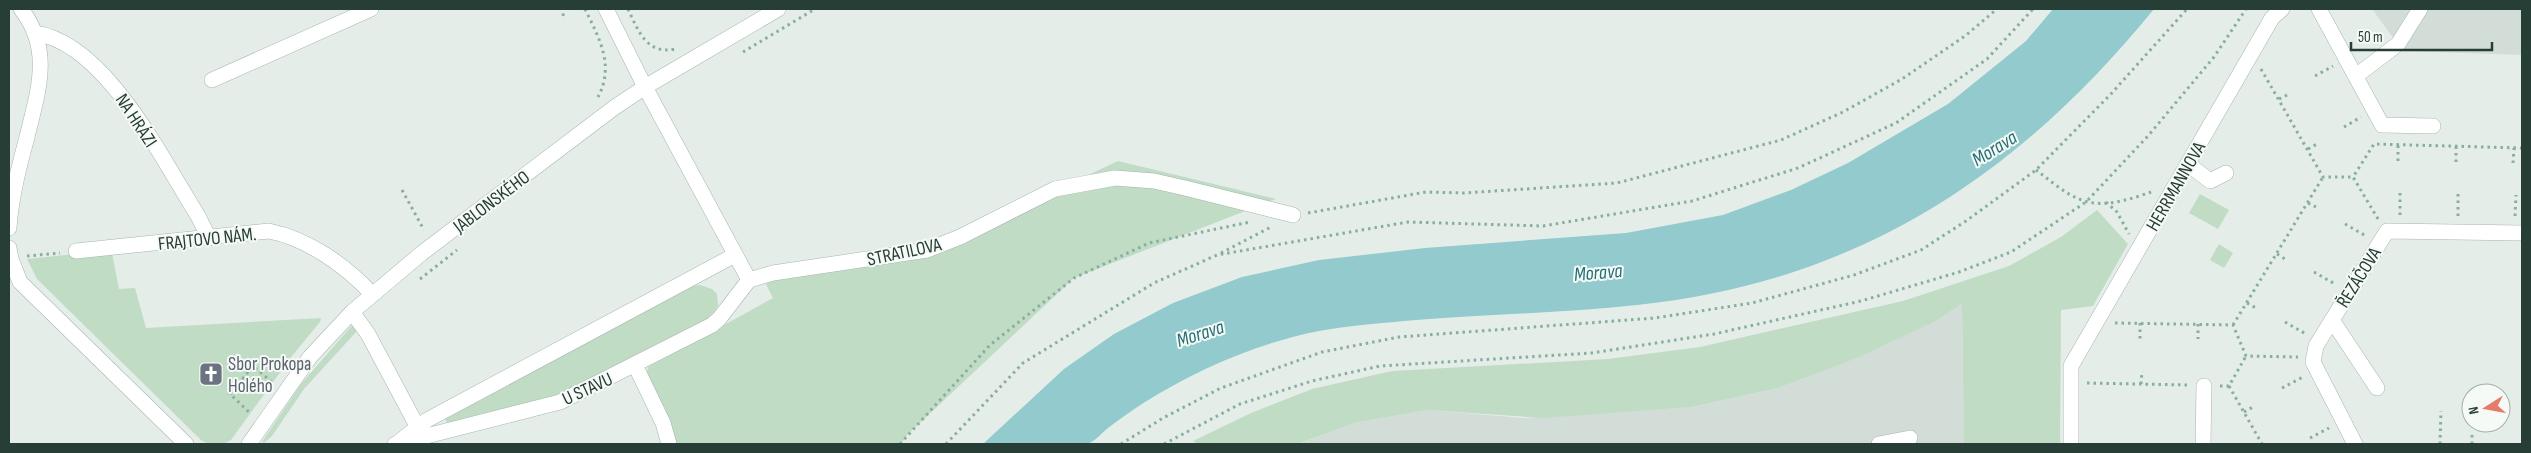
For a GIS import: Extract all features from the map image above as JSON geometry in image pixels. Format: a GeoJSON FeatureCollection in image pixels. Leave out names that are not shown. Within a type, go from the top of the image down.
{"type":"FeatureCollection","features":[{"type":"Feature","properties":{"kind":"street"},"geometry":{"type":"LineString","coordinates":[[9,228],[18,171],[39,83],[40,52],[36,32],[21,9]]}},
{"type":"Feature","properties":{"kind":"street"},"geometry":{"type":"LineString","coordinates":[[212,80],[371,9]]}},
{"type":"Feature","properties":{"kind":"street"},"geometry":{"type":"LineString","coordinates":[[606,9],[749,280]]}},
{"type":"Feature","properties":{"kind":"street","name":"JABLONSKÉHO"},"geometry":{"type":"LineString","coordinates":[[248,444],[310,356],[372,294],[541,162],[645,86],[778,9]]}},
{"type":"Feature","properties":{"kind":"street","name":"HERRMANNOVA"},"geometry":{"type":"LineString","coordinates":[[2072,382],[2072,366],[2096,323],[2272,18],[2282,9]]}},
{"type":"Feature","properties":{"kind":"street"},"geometry":{"type":"LineString","coordinates":[[2319,9],[2382,125],[2433,126]]}},
{"type":"Feature","properties":{"kind":"street"},"geometry":{"type":"LineString","coordinates":[[2356,76],[2398,44],[2420,9]]}},
{"type":"Feature","properties":{"kind":"street","name":"NA HRÁZI"},"geometry":{"type":"LineString","coordinates":[[36,32],[58,39],[81,55],[118,91],[204,225],[208,238]]}},
{"type":"Feature","properties":{"kind":"street"},"geometry":{"type":"LineString","coordinates":[[2188,164],[2210,181],[2226,173]]}},
{"type":"Feature","properties":{"kind":"street","name":"STRATILOVA"},"geometry":{"type":"LineString","coordinates":[[749,280],[773,273],[927,250],[960,237],[1055,189],[1115,178],[1177,186],[1293,215]]}},
{"type":"Feature","properties":{"kind":"street","name":"FRAJTOVO NÁM."},"geometry":{"type":"LineString","coordinates":[[76,251],[269,231],[286,235],[323,254],[353,275],[372,294]]}},
{"type":"Feature","properties":{"kind":"street","name":"ŘEZÁČOVA"},"geometry":{"type":"LineString","coordinates":[[2314,358],[2316,346],[2387,231],[2522,232]]}},
{"type":"Feature","properties":{"kind":"street"},"geometry":{"type":"LineString","coordinates":[[9,248],[15,282],[186,444]]}},
{"type":"Feature","properties":{"kind":"street","name":"U STAVU"},"geometry":{"type":"LineString","coordinates":[[396,444],[417,426],[736,255]]}},
{"type":"Feature","properties":{"kind":"street","name":"U STAVU"},"geometry":{"type":"LineString","coordinates":[[396,444],[560,402],[712,325],[719,319],[749,280]]}},
{"type":"Feature","properties":{"kind":"street"},"geometry":{"type":"LineString","coordinates":[[352,312],[368,334],[417,426]]}},
{"type":"Feature","properties":{"kind":"street"},"geometry":{"type":"LineString","coordinates":[[2332,320],[2377,388]]}},
{"type":"Feature","properties":{"kind":"street"},"geometry":{"type":"LineString","coordinates":[[2314,358],[2313,362],[2355,444]]}},
{"type":"Feature","properties":{"kind":"street"},"geometry":{"type":"LineString","coordinates":[[635,365],[664,423],[669,444]]}},
{"type":"Feature","properties":{"kind":"street"},"geometry":{"type":"LineString","coordinates":[[2071,444],[2072,382]]}},
{"type":"Feature","properties":{"kind":"street"},"geometry":{"type":"LineString","coordinates":[[2203,444],[2204,386]]}},
{"type":"Feature","properties":{"kind":"street"},"geometry":{"type":"LineString","coordinates":[[1879,444],[1910,438]]}},
{"type":"Feature","properties":{"kind":"path"},"geometry":{"type":"LineString","coordinates":[[563,16],[564,9]]}},
{"type":"Feature","properties":{"kind":"path"},"geometry":{"type":"LineString","coordinates":[[585,9],[606,55],[603,89],[596,101]]}},
{"type":"Feature","properties":{"kind":"path"},"geometry":{"type":"LineString","coordinates":[[628,9],[640,35],[648,44],[668,50],[682,47]]}},
{"type":"Feature","properties":{"kind":"path"},"geometry":{"type":"LineString","coordinates":[[946,444],[1023,363],[1154,284],[1217,255],[1293,215],[1426,192],[1464,193],[1617,183],[1781,140],[1843,112],[1902,80],[1965,36],[1997,9]]}},
{"type":"Feature","properties":{"kind":"path"},"geometry":{"type":"LineString","coordinates":[[1217,255],[1408,222],[1544,226],[1692,201],[1798,168],[1896,124],[1987,59],[2032,9]]}},
{"type":"Feature","properties":{"kind":"path"},"geometry":{"type":"LineString","coordinates":[[1121,444],[1163,418],[1221,388],[1322,352],[1399,337],[1655,318],[1752,303],[1854,275],[1921,250],[1966,221],[2036,170],[2110,95],[2187,9]]}},
{"type":"Feature","properties":{"kind":"path"},"geometry":{"type":"LineString","coordinates":[[1164,444],[1240,404],[1312,381],[1380,366],[1592,353],[1714,334],[1861,301],[1958,272],[2011,252],[2086,202],[2148,136],[2214,57],[2246,9]]}},
{"type":"Feature","properties":{"kind":"path"},"geometry":{"type":"LineString","coordinates":[[2252,52],[2323,177]]}},
{"type":"Feature","properties":{"kind":"path"},"geometry":{"type":"LineString","coordinates":[[2315,76],[2326,70]]}},
{"type":"Feature","properties":{"kind":"path"},"geometry":{"type":"LineString","coordinates":[[2279,99],[2289,94]]}},
{"type":"Feature","properties":{"kind":"path"},"geometry":{"type":"LineString","coordinates":[[2344,127],[2354,121]]}},
{"type":"Feature","properties":{"kind":"path"},"geometry":{"type":"LineString","coordinates":[[2308,149],[2317,144]]}},
{"type":"Feature","properties":{"kind":"path"},"geometry":{"type":"LineString","coordinates":[[2353,177],[2374,144],[2522,148]]}},
{"type":"Feature","properties":{"kind":"path"},"geometry":{"type":"LineString","coordinates":[[2398,145],[2398,161]]}},
{"type":"Feature","properties":{"kind":"path"},"geometry":{"type":"LineString","coordinates":[[2456,146],[2456,162]]}},
{"type":"Feature","properties":{"kind":"path"},"geometry":{"type":"LineString","coordinates":[[2513,163],[2514,148]]}},
{"type":"Feature","properties":{"kind":"path"},"geometry":{"type":"LineString","coordinates":[[2036,170],[2072,195],[2086,202],[2106,202],[2137,197],[2178,182]]}},
{"type":"Feature","properties":{"kind":"path"},"geometry":{"type":"LineString","coordinates":[[2323,177],[2353,177]]}},
{"type":"Feature","properties":{"kind":"path"},"geometry":{"type":"LineString","coordinates":[[2233,325],[2323,177]]}},
{"type":"Feature","properties":{"kind":"path"},"geometry":{"type":"LineString","coordinates":[[2353,177],[2377,218]]}},
{"type":"Feature","properties":{"kind":"path"},"geometry":{"type":"LineString","coordinates":[[402,190],[427,235]]}},
{"type":"Feature","properties":{"kind":"path"},"geometry":{"type":"LineString","coordinates":[[2393,218],[2400,218],[2400,193]]}},
{"type":"Feature","properties":{"kind":"path"},"geometry":{"type":"LineString","coordinates":[[2458,194],[2458,219],[2467,219]]}},
{"type":"Feature","properties":{"kind":"path"},"geometry":{"type":"LineString","coordinates":[[2516,196],[2515,220],[2522,220]]}},
{"type":"Feature","properties":{"kind":"path"},"geometry":{"type":"LineString","coordinates":[[2106,202],[2117,212],[2126,225],[2136,253]]}},
{"type":"Feature","properties":{"kind":"path"},"geometry":{"type":"LineString","coordinates":[[2308,203],[2316,207]]}},
{"type":"Feature","properties":{"kind":"path"},"geometry":{"type":"LineString","coordinates":[[2377,218],[2385,218]]}},
{"type":"Feature","properties":{"kind":"path"},"geometry":{"type":"LineString","coordinates":[[2374,224],[2377,218]]}},
{"type":"Feature","properties":{"kind":"path"},"geometry":{"type":"LineString","coordinates":[[900,444],[990,345],[1074,278],[1149,244],[1256,222]]}},
{"type":"Feature","properties":{"kind":"path"},"geometry":{"type":"LineString","coordinates":[[2345,224],[2367,236]]}},
{"type":"Feature","properties":{"kind":"path"},"geometry":{"type":"LineString","coordinates":[[2362,244],[2370,230]]}},
{"type":"Feature","properties":{"kind":"path"},"geometry":{"type":"LineString","coordinates":[[24,257],[76,251]]}},
{"type":"Feature","properties":{"kind":"path"},"geometry":{"type":"LineString","coordinates":[[2277,254],[2286,259]]}},
{"type":"Feature","properties":{"kind":"path"},"geometry":{"type":"LineString","coordinates":[[2314,272],[2338,286]]}},
{"type":"Feature","properties":{"kind":"path"},"geometry":{"type":"LineString","coordinates":[[2247,303],[2256,308]]}},
{"type":"Feature","properties":{"kind":"path"},"geometry":{"type":"LineString","coordinates":[[2285,322],[2308,336]]}},
{"type":"Feature","properties":{"kind":"path"},"geometry":{"type":"LineString","coordinates":[[2096,323],[2233,325]]}},
{"type":"Feature","properties":{"kind":"path"},"geometry":{"type":"LineString","coordinates":[[2140,323],[2140,339]]}},
{"type":"Feature","properties":{"kind":"path"},"geometry":{"type":"LineString","coordinates":[[2198,324],[2198,339]]}},
{"type":"Feature","properties":{"kind":"path"},"geometry":{"type":"LineString","coordinates":[[2233,325],[2246,356]]}},
{"type":"Feature","properties":{"kind":"path"},"geometry":{"type":"LineString","coordinates":[[2304,343],[2313,328]]}},
{"type":"Feature","properties":{"kind":"path"},"geometry":{"type":"LineString","coordinates":[[2296,357],[2300,350]]}},
{"type":"Feature","properties":{"kind":"path"},"geometry":{"type":"LineString","coordinates":[[2246,356],[2314,358]]}},
{"type":"Feature","properties":{"kind":"path"},"geometry":{"type":"LineString","coordinates":[[2229,386],[2246,356]]}},
{"type":"Feature","properties":{"kind":"path"},"geometry":{"type":"LineString","coordinates":[[2296,357],[2299,364]]}},
{"type":"Feature","properties":{"kind":"path"},"geometry":{"type":"LineString","coordinates":[[254,417],[229,393],[253,366],[275,386]]}},
{"type":"Feature","properties":{"kind":"path"},"geometry":{"type":"LineString","coordinates":[[2301,370],[2308,385]]}},
{"type":"Feature","properties":{"kind":"path"},"geometry":{"type":"LineString","coordinates":[[2142,371],[2142,384]]}},
{"type":"Feature","properties":{"kind":"path"},"geometry":{"type":"LineString","coordinates":[[2282,388],[2304,377]]}},
{"type":"Feature","properties":{"kind":"path"},"geometry":{"type":"LineString","coordinates":[[2072,382],[2229,386]]}},
{"type":"Feature","properties":{"kind":"path"},"geometry":{"type":"LineString","coordinates":[[2229,386],[2262,444]]}},
{"type":"Feature","properties":{"kind":"path"},"geometry":{"type":"LineString","coordinates":[[2244,412],[2255,406]]}},
{"type":"Feature","properties":{"kind":"path"},"geometry":{"type":"LineString","coordinates":[[2440,411],[2440,444]]}},
{"type":"Feature","properties":{"kind":"path"},"geometry":{"type":"LineString","coordinates":[[2310,438],[2331,426],[2334,432]]}},
{"type":"Feature","properties":{"kind":"shaded area"},"geometry":{"type":"Polygon","coordinates":[[[2372,9],[2522,9],[2522,55],[2403,51],[2372,9]]]}},
{"type":"Feature","properties":{"kind":"shaded area"},"geometry":{"type":"Polygon","coordinates":[[[1962,304],[1964,444],[1299,444],[1354,423],[1427,410],[1524,418],[1692,407],[1778,388],[1856,358],[1934,322],[1962,304]]]}},
{"type":"Feature","properties":{"kind":"green space"},"geometry":{"type":"Polygon","coordinates":[[[1118,161],[1276,199],[1074,278],[907,435],[901,444],[677,444],[647,372],[648,367],[773,298],[766,284],[777,278],[933,248],[1118,161]]]}},
{"type":"Feature","properties":{"kind":"green space"},"geometry":{"type":"Polygon","coordinates":[[[2200,194],[2229,210],[2218,229],[2189,213],[2200,194]]]}},
{"type":"Feature","properties":{"kind":"green space"},"geometry":{"type":"Polygon","coordinates":[[[2097,210],[2128,244],[2093,306],[2061,310],[2060,444],[1964,444],[1962,304],[1934,322],[1857,358],[1778,388],[1692,407],[1543,418],[1427,410],[1354,423],[1298,444],[1198,444],[1193,441],[1251,413],[1312,389],[1392,371],[1608,359],[1700,347],[1903,301],[2009,266],[2061,237],[2097,210]]]}},
{"type":"Feature","properties":{"kind":"green space"},"geometry":{"type":"Polygon","coordinates":[[[2219,244],[2233,253],[2224,268],[2210,260],[2219,244]]]}},
{"type":"Feature","properties":{"kind":"green space"},"geometry":{"type":"Polygon","coordinates":[[[112,253],[119,289],[135,288],[146,328],[321,318],[320,322],[292,356],[231,440],[216,444],[201,440],[37,279],[27,259],[75,254],[112,253]]]}},
{"type":"Feature","properties":{"kind":"green space"},"geometry":{"type":"Polygon","coordinates":[[[700,285],[712,289],[717,294],[718,306],[709,319],[565,394],[447,423],[445,419],[447,415],[691,286],[700,285]]]}},
{"type":"Feature","properties":{"kind":"green space"},"geometry":{"type":"Polygon","coordinates":[[[355,322],[358,329],[356,332],[304,389],[272,436],[264,443],[262,442],[301,384],[355,322]]]}},
{"type":"Feature","properties":{"kind":"water","name":"Morava"},"geometry":{"type":"Polygon","coordinates":[[[2053,9],[2154,9],[2101,69],[2046,123],[1988,170],[1927,211],[1861,246],[1791,273],[1717,293],[1610,308],[1368,324],[1296,336],[1251,350],[1207,368],[1135,408],[1090,443],[1084,445],[983,444],[1064,369],[1114,334],[1173,303],[1242,277],[1319,260],[1425,248],[1626,233],[1723,215],[1791,190],[1848,163],[1948,104],[2026,41],[2053,9]]]}},
{"type":"Feature","properties":{"kind":"place","name":"Sbor Prokopa Holého"},"geometry":{"type":"Point","coordinates":[211,374]}}]}
